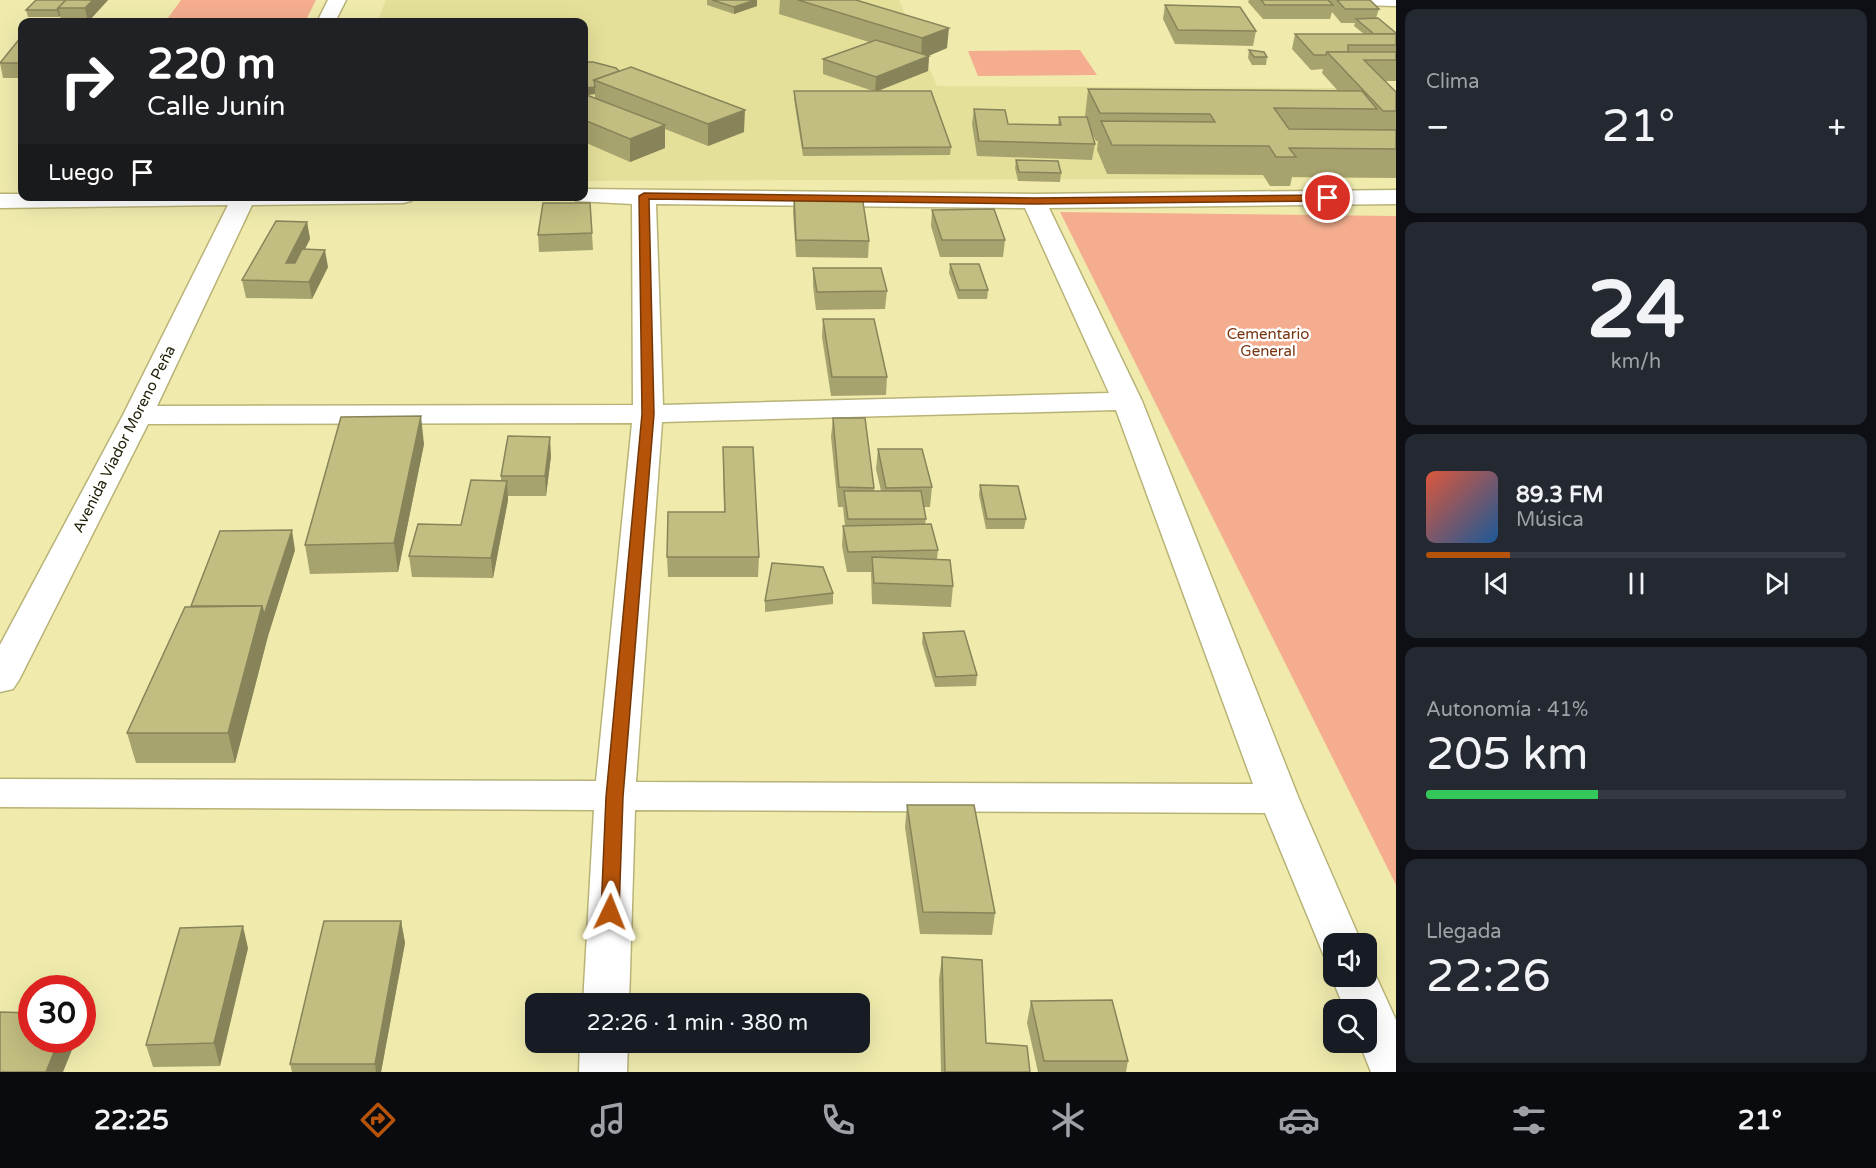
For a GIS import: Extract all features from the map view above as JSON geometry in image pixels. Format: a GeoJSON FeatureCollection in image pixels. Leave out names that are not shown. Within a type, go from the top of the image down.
{"type":"FeatureCollection","features":[{"type":"Feature","properties":{"kind":"street"},"geometry":{"type":"LineString","coordinates":[[328,18],[337,0]]}},
{"type":"Feature","properties":{"kind":"street"},"geometry":{"type":"LineString","coordinates":[[1356,0],[1396,1]]}},
{"type":"Feature","properties":{"kind":"street"},"geometry":{"type":"LineString","coordinates":[[588,196],[1034,201],[1396,197]]}},
{"type":"Feature","properties":{"kind":"street"},"geometry":{"type":"LineString","coordinates":[[606,993],[615,797],[648,414],[644,196]]}},
{"type":"Feature","properties":{"kind":"street"},"geometry":{"type":"LineString","coordinates":[[0,201],[18,201]]}},
{"type":"Feature","properties":{"kind":"street","name":"Avenida Viador Moreno Peña"},"geometry":{"type":"LineString","coordinates":[[0,680],[138,415],[242,201]]}},
{"type":"Feature","properties":{"kind":"street"},"geometry":{"type":"LineString","coordinates":[[1034,201],[1127,401],[1279,799],[1335,933]]}},
{"type":"Feature","properties":{"kind":"street"},"geometry":{"type":"LineString","coordinates":[[138,415],[648,414],[1127,401]]}},
{"type":"Feature","properties":{"kind":"street"},"geometry":{"type":"LineString","coordinates":[[0,793],[1279,799]]}},
{"type":"Feature","properties":{"kind":"street"},"geometry":{"type":"LineString","coordinates":[[1359,987],[1395,1072]]}},
{"type":"Feature","properties":{"kind":"street"},"geometry":{"type":"LineString","coordinates":[[603,1072],[604,1053]]}},
{"type":"Feature","properties":{"kind":"shaded area"},"geometry":{"type":"Polygon","coordinates":[[[386,0],[899,0],[937,86],[1336,88],[1396,156],[1396,178],[588,181],[588,18],[379,18],[386,0]]]}},
{"type":"Feature","properties":{"kind":"green space"},"geometry":{"type":"Polygon","coordinates":[[[181,0],[316,0],[307,18],[168,18],[181,0]]]}},
{"type":"Feature","properties":{"kind":"green space"},"geometry":{"type":"Polygon","coordinates":[[[1080,50],[1097,75],[978,76],[968,51],[1080,50]]]}},
{"type":"Feature","properties":{"kind":"green space","name":"Cementario General"},"geometry":{"type":"Polygon","coordinates":[[[1060,212],[1396,216],[1396,885],[1060,212]]]}},
{"type":"Feature","properties":{"kind":"building"},"geometry":{"type":"Polygon","coordinates":[[[36,0],[66,0],[57,10],[26,10],[36,0]]]}},
{"type":"Feature","properties":{"kind":"building"},"geometry":{"type":"Polygon","coordinates":[[[66,0],[93,0],[85,8],[58,8],[66,0]]]}},
{"type":"Feature","properties":{"kind":"building"},"geometry":{"type":"Polygon","coordinates":[[[712,0],[755,0],[734,7],[712,0]]]}},
{"type":"Feature","properties":{"kind":"building"},"geometry":{"type":"Polygon","coordinates":[[[798,0],[856,0],[949,28],[922,38],[798,0]]]}},
{"type":"Feature","properties":{"kind":"building"},"geometry":{"type":"Polygon","coordinates":[[[1261,0],[1328,0],[1333,5],[1265,5],[1261,0]]]}},
{"type":"Feature","properties":{"kind":"building"},"geometry":{"type":"Polygon","coordinates":[[[1337,0],[1370,0],[1379,9],[1345,9],[1337,0]]]}},
{"type":"Feature","properties":{"kind":"building"},"geometry":{"type":"Polygon","coordinates":[[[1165,5],[1240,7],[1256,31],[1178,30],[1165,5]]]}},
{"type":"Feature","properties":{"kind":"building"},"geometry":{"type":"Polygon","coordinates":[[[1378,18],[1396,34],[1374,34],[1356,19],[1378,18]]]}},
{"type":"Feature","properties":{"kind":"building"},"geometry":{"type":"Polygon","coordinates":[[[1295,34],[1396,34],[1396,45],[1348,45],[1348,52],[1327,52],[1326,55],[1314,55],[1295,34]]]}},
{"type":"Feature","properties":{"kind":"building"},"geometry":{"type":"Polygon","coordinates":[[[876,40],[929,56],[876,77],[823,59],[876,40]]]}},
{"type":"Feature","properties":{"kind":"building"},"geometry":{"type":"Polygon","coordinates":[[[18,41],[18,63],[0,63],[18,41]]]}},
{"type":"Feature","properties":{"kind":"building"},"geometry":{"type":"Polygon","coordinates":[[[1249,50],[1264,52],[1267,57],[1254,57],[1249,50]]]}},
{"type":"Feature","properties":{"kind":"building"},"geometry":{"type":"Polygon","coordinates":[[[1327,52],[1396,52],[1396,60],[1364,60],[1396,92],[1396,111],[1383,111],[1327,52]]]}},
{"type":"Feature","properties":{"kind":"building"},"geometry":{"type":"Polygon","coordinates":[[[588,62],[616,68],[619,71],[594,80],[595,87],[588,88],[588,62]]]}},
{"type":"Feature","properties":{"kind":"building"},"geometry":{"type":"Polygon","coordinates":[[[631,67],[745,110],[708,124],[594,80],[631,67]]]}},
{"type":"Feature","properties":{"kind":"building"},"geometry":{"type":"Polygon","coordinates":[[[1088,89],[1362,91],[1377,109],[1274,108],[1289,129],[1396,130],[1396,149],[1289,148],[1296,157],[1276,157],[1269,146],[1112,145],[1101,121],[1215,122],[1210,114],[1100,113],[1088,89]]]}},
{"type":"Feature","properties":{"kind":"building"},"geometry":{"type":"Polygon","coordinates":[[[794,91],[931,91],[951,147],[803,148],[794,91]]]}},
{"type":"Feature","properties":{"kind":"building"},"geometry":{"type":"Polygon","coordinates":[[[588,96],[665,125],[630,139],[588,122],[588,96]]]}},
{"type":"Feature","properties":{"kind":"building"},"geometry":{"type":"Polygon","coordinates":[[[974,109],[1005,110],[1008,124],[1061,125],[1059,117],[1087,117],[1095,144],[979,141],[974,109]]]}},
{"type":"Feature","properties":{"kind":"building"},"geometry":{"type":"Polygon","coordinates":[[[1016,160],[1058,161],[1061,173],[1019,172],[1016,160]]]}},
{"type":"Feature","properties":{"kind":"building"},"geometry":{"type":"Polygon","coordinates":[[[794,196],[862,196],[869,241],[796,240],[794,196]]]}},
{"type":"Feature","properties":{"kind":"building"},"geometry":{"type":"Polygon","coordinates":[[[543,203],[590,203],[592,233],[538,235],[543,203]]]}},
{"type":"Feature","properties":{"kind":"building"},"geometry":{"type":"Polygon","coordinates":[[[994,209],[1005,240],[942,240],[932,210],[994,209]]]}},
{"type":"Feature","properties":{"kind":"building"},"geometry":{"type":"Polygon","coordinates":[[[276,221],[307,222],[286,263],[295,263],[302,249],[325,250],[309,282],[242,280],[276,221]]]}},
{"type":"Feature","properties":{"kind":"building"},"geometry":{"type":"Polygon","coordinates":[[[950,264],[979,264],[988,290],[959,290],[950,264]]]}},
{"type":"Feature","properties":{"kind":"building"},"geometry":{"type":"Polygon","coordinates":[[[813,268],[881,268],[887,291],[817,292],[813,268]]]}},
{"type":"Feature","properties":{"kind":"building"},"geometry":{"type":"Polygon","coordinates":[[[823,319],[874,319],[887,377],[832,377],[823,319]]]}},
{"type":"Feature","properties":{"kind":"building"},"geometry":{"type":"Polygon","coordinates":[[[421,416],[394,543],[305,545],[341,417],[421,416]]]}},
{"type":"Feature","properties":{"kind":"building"},"geometry":{"type":"Polygon","coordinates":[[[833,418],[865,418],[874,488],[839,487],[833,418]]]}},
{"type":"Feature","properties":{"kind":"building"},"geometry":{"type":"Polygon","coordinates":[[[508,436],[550,437],[545,476],[501,476],[508,436]]]}},
{"type":"Feature","properties":{"kind":"building"},"geometry":{"type":"Polygon","coordinates":[[[723,447],[753,447],[759,557],[667,557],[668,512],[725,512],[723,447]]]}},
{"type":"Feature","properties":{"kind":"building"},"geometry":{"type":"Polygon","coordinates":[[[878,449],[922,449],[932,487],[886,488],[878,449]]]}},
{"type":"Feature","properties":{"kind":"building"},"geometry":{"type":"Polygon","coordinates":[[[471,480],[507,481],[491,558],[409,556],[418,524],[461,525],[471,480]]]}},
{"type":"Feature","properties":{"kind":"building"},"geometry":{"type":"Polygon","coordinates":[[[980,485],[1018,486],[1026,519],[987,519],[980,485]]]}},
{"type":"Feature","properties":{"kind":"building"},"geometry":{"type":"Polygon","coordinates":[[[844,491],[921,491],[926,519],[848,519],[844,491]]]}},
{"type":"Feature","properties":{"kind":"building"},"geometry":{"type":"Polygon","coordinates":[[[931,524],[938,550],[848,552],[843,526],[931,524]]]}},
{"type":"Feature","properties":{"kind":"building"},"geometry":{"type":"Polygon","coordinates":[[[292,530],[264,615],[262,606],[191,606],[220,531],[292,530]]]}},
{"type":"Feature","properties":{"kind":"building"},"geometry":{"type":"Polygon","coordinates":[[[872,557],[950,560],[953,586],[874,583],[872,557]]]}},
{"type":"Feature","properties":{"kind":"building"},"geometry":{"type":"Polygon","coordinates":[[[772,563],[823,567],[833,593],[765,601],[772,563]]]}},
{"type":"Feature","properties":{"kind":"building"},"geometry":{"type":"Polygon","coordinates":[[[262,606],[228,733],[127,733],[185,607],[262,606]]]}},
{"type":"Feature","properties":{"kind":"building"},"geometry":{"type":"Polygon","coordinates":[[[964,631],[977,675],[936,677],[923,633],[964,631]]]}},
{"type":"Feature","properties":{"kind":"building"},"geometry":{"type":"Polygon","coordinates":[[[907,805],[974,805],[995,913],[923,912],[907,805]]]}},
{"type":"Feature","properties":{"kind":"building"},"geometry":{"type":"Polygon","coordinates":[[[324,921],[401,921],[375,1064],[290,1064],[324,921]]]}},
{"type":"Feature","properties":{"kind":"building"},"geometry":{"type":"Polygon","coordinates":[[[243,926],[214,1043],[146,1045],[180,928],[243,926]]]}},
{"type":"Feature","properties":{"kind":"building"},"geometry":{"type":"Polygon","coordinates":[[[942,957],[982,960],[986,1043],[1027,1046],[1030,1072],[945,1072],[942,957]]]}},
{"type":"Feature","properties":{"kind":"building"},"geometry":{"type":"Polygon","coordinates":[[[1112,1000],[1128,1061],[1044,1061],[1031,1001],[1112,1000]]]}},
{"type":"Feature","properties":{"kind":"building"},"geometry":{"type":"Polygon","coordinates":[[[0,1012],[18,1013],[18,1053],[54,1053],[46,1072],[0,1072],[0,1012]]]}},
{"type":"Feature","properties":{"kind":"route"},"geometry":{"type":"LineString","coordinates":[[610,912],[615,797],[648,414],[644,196],[1034,201],[1328,198]]}}]}
